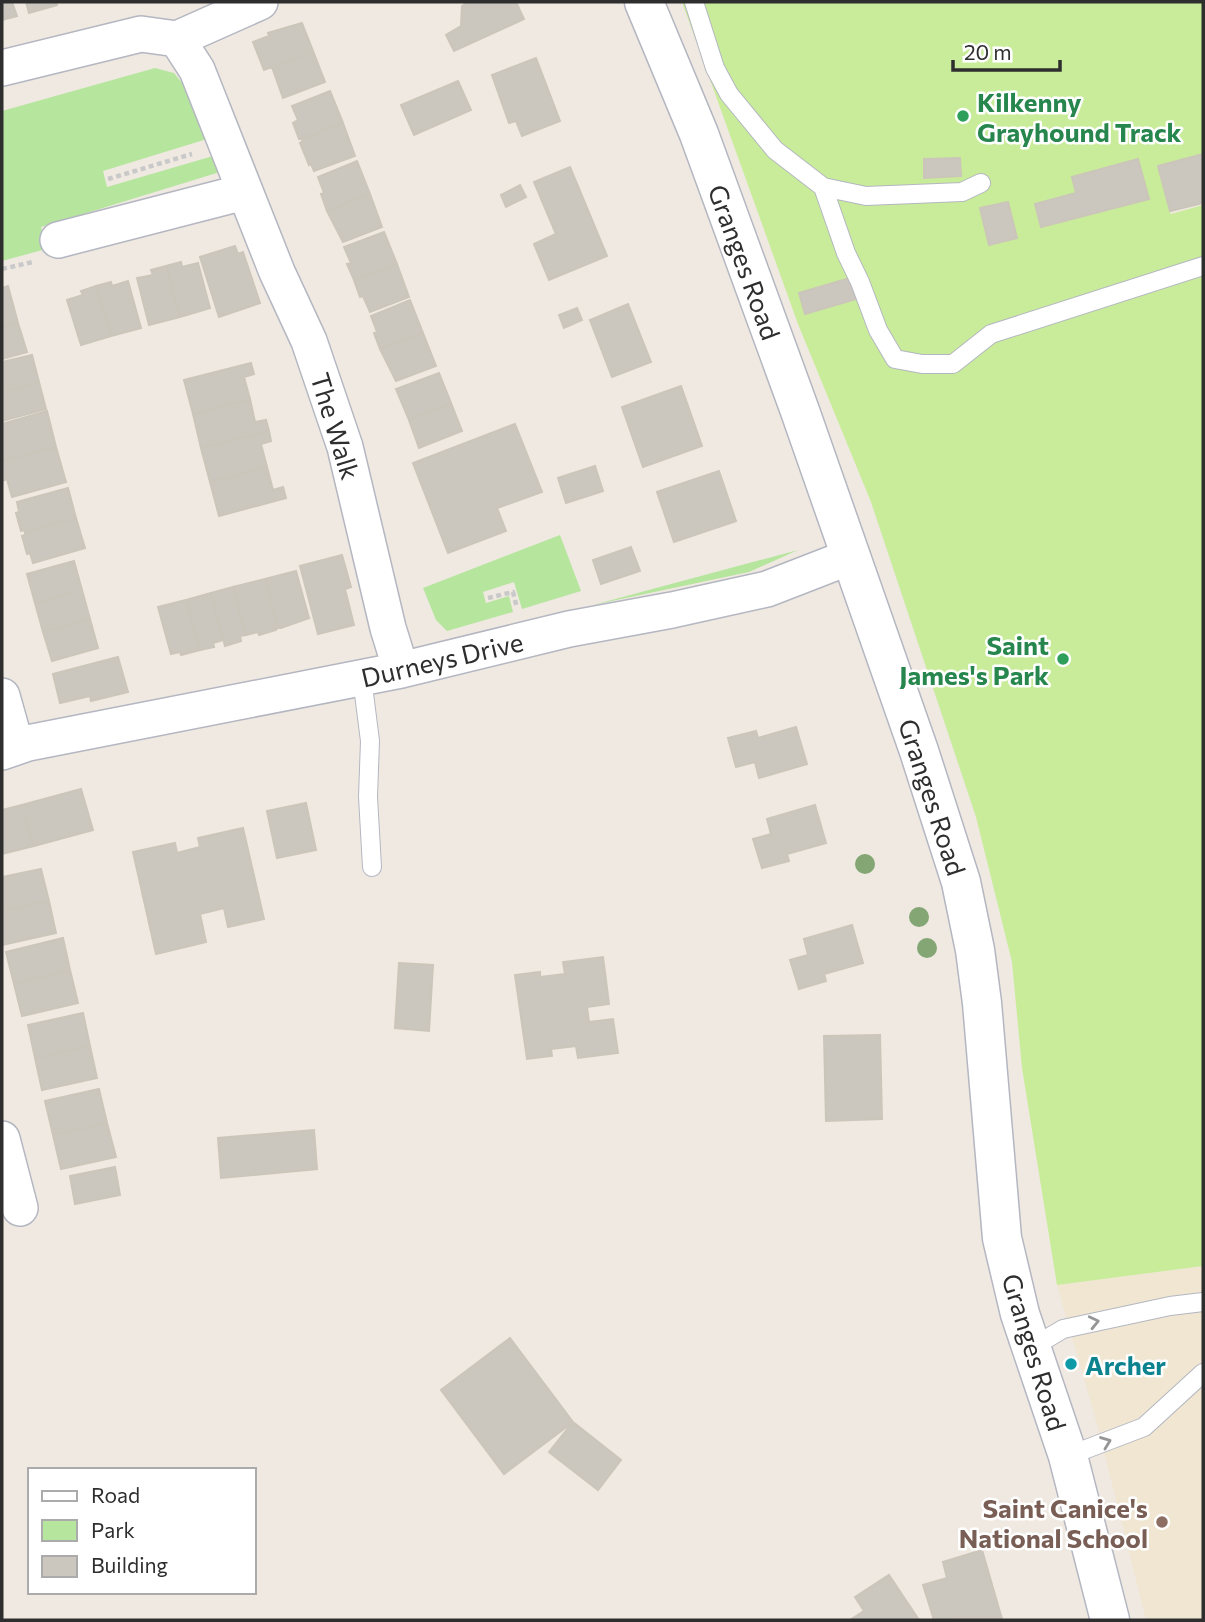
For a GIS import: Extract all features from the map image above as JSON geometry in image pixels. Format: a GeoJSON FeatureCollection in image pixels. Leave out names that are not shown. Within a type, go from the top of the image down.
{"type":"FeatureCollection","features":[{"type":"Feature","properties":{"kind":"street"},"geometry":{"type":"LineString","coordinates":[[2,68],[141,34],[177,39],[260,2]]}},
{"type":"Feature","properties":{"kind":"street","name":"Granges Road"},"geometry":{"type":"LineString","coordinates":[[644,2],[704,146],[852,556],[961,881],[982,1003],[1002,1238],[1020,1314],[1068,1456],[1110,1620]]}},
{"type":"Feature","properties":{"kind":"street","name":"The Walk"},"geometry":{"type":"LineString","coordinates":[[177,39],[197,70],[277,272],[309,341],[345,447],[388,628],[401,670]]}},
{"type":"Feature","properties":{"kind":"street"},"geometry":{"type":"LineString","coordinates":[[58,240],[244,192]]}},
{"type":"Feature","properties":{"kind":"street","name":"Durneys Drive"},"geometry":{"type":"LineString","coordinates":[[15,747],[401,670],[569,629],[767,589],[852,556]]}},
{"type":"Feature","properties":{"kind":"street"},"geometry":{"type":"LineString","coordinates":[[2,696],[15,747]]}},
{"type":"Feature","properties":{"kind":"street"},"geometry":{"type":"LineString","coordinates":[[2,1139],[22,1207]]}},
{"type":"Feature","properties":{"kind":"lane"},"geometry":{"type":"LineString","coordinates":[[694,2],[716,68],[729,94],[775,150],[823,187],[866,196],[962,192],[981,183]]}},
{"type":"Feature","properties":{"kind":"lane"},"geometry":{"type":"LineString","coordinates":[[823,187],[846,253],[878,330],[895,359],[922,364],[953,364],[991,334],[1203,266]]}},
{"type":"Feature","properties":{"kind":"lane"},"geometry":{"type":"LineString","coordinates":[[362,678],[370,741],[372,867]]}},
{"type":"Feature","properties":{"kind":"lane"},"geometry":{"type":"LineString","coordinates":[[1031,1348],[1063,1329],[1170,1306],[1203,1302]]}},
{"type":"Feature","properties":{"kind":"lane"},"geometry":{"type":"LineString","coordinates":[[1068,1456],[1144,1427],[1203,1373]]}},
{"type":"Feature","properties":{"kind":"path"},"geometry":{"type":"LineString","coordinates":[[108,179],[227,143]]}},
{"type":"Feature","properties":{"kind":"shaded area","name":"Saint Canice's National School"},"geometry":{"type":"Polygon","coordinates":[[[1203,1266],[1203,1620],[1146,1620],[1097,1424],[1057,1285],[1203,1266]]]}},
{"type":"Feature","properties":{"kind":"green space","name":"Saint James's Park"},"geometry":{"type":"Polygon","coordinates":[[[682,2],[1203,2],[1203,203],[1170,212],[1171,214],[1203,205],[1203,1266],[1057,1285],[1022,1068],[1012,962],[976,817],[871,502],[798,324],[682,2]]]}},
{"type":"Feature","properties":{"kind":"green space"},"geometry":{"type":"Polygon","coordinates":[[[155,68],[174,73],[187,89],[207,139],[103,171],[107,187],[213,156],[220,172],[41,227],[46,249],[2,261],[2,111],[155,68]]]}},
{"type":"Feature","properties":{"kind":"green space"},"geometry":{"type":"Polygon","coordinates":[[[560,535],[581,591],[522,609],[514,582],[483,592],[486,603],[509,596],[513,612],[447,631],[436,620],[423,588],[560,535]]]}},
{"type":"Feature","properties":{"kind":"green space"},"geometry":{"type":"Polygon","coordinates":[[[798,550],[749,572],[593,605],[798,550]]]}},
{"type":"Feature","properties":{"kind":"building"},"geometry":{"type":"Polygon","coordinates":[[[2,2],[12,2],[17,16],[2,20],[2,2]]]}},
{"type":"Feature","properties":{"kind":"building"},"geometry":{"type":"Polygon","coordinates":[[[26,2],[56,2],[57,5],[29,13],[26,2]]]}},
{"type":"Feature","properties":{"kind":"building"},"geometry":{"type":"Polygon","coordinates":[[[468,2],[516,2],[524,19],[454,51],[446,35],[461,26],[462,6],[468,2]]]}},
{"type":"Feature","properties":{"kind":"building"},"geometry":{"type":"Polygon","coordinates":[[[302,23],[313,51],[264,70],[253,42],[269,36],[268,33],[302,23]]]}},
{"type":"Feature","properties":{"kind":"building"},"geometry":{"type":"Polygon","coordinates":[[[313,51],[325,82],[283,98],[272,67],[313,51]]]}},
{"type":"Feature","properties":{"kind":"building"},"geometry":{"type":"Polygon","coordinates":[[[536,58],[560,121],[522,136],[516,121],[509,123],[492,75],[536,58]]]}},
{"type":"Feature","properties":{"kind":"building"},"geometry":{"type":"Polygon","coordinates":[[[458,81],[471,110],[414,135],[401,105],[458,81]]]}},
{"type":"Feature","properties":{"kind":"building"},"geometry":{"type":"Polygon","coordinates":[[[330,91],[343,123],[299,139],[293,123],[298,120],[292,106],[330,91]]]}},
{"type":"Feature","properties":{"kind":"building"},"geometry":{"type":"Polygon","coordinates":[[[343,123],[355,156],[314,171],[300,143],[302,139],[343,123]]]}},
{"type":"Feature","properties":{"kind":"building"},"geometry":{"type":"Polygon","coordinates":[[[1203,154],[1203,203],[1170,211],[1158,166],[1203,154]]]}},
{"type":"Feature","properties":{"kind":"building"},"geometry":{"type":"Polygon","coordinates":[[[960,158],[961,176],[924,178],[924,159],[960,158]]]}},
{"type":"Feature","properties":{"kind":"building"},"geometry":{"type":"Polygon","coordinates":[[[1138,159],[1149,199],[1041,227],[1035,204],[1076,193],[1072,177],[1138,159]]]}},
{"type":"Feature","properties":{"kind":"building"},"geometry":{"type":"Polygon","coordinates":[[[357,161],[370,194],[327,211],[318,177],[357,161]]]}},
{"type":"Feature","properties":{"kind":"building"},"geometry":{"type":"Polygon","coordinates":[[[570,167],[607,256],[549,280],[534,244],[556,234],[534,182],[570,167]]]}},
{"type":"Feature","properties":{"kind":"building"},"geometry":{"type":"Polygon","coordinates":[[[520,185],[526,197],[506,207],[501,195],[520,185]]]}},
{"type":"Feature","properties":{"kind":"building"},"geometry":{"type":"Polygon","coordinates":[[[370,194],[382,227],[343,242],[327,211],[370,194]]]}},
{"type":"Feature","properties":{"kind":"building"},"geometry":{"type":"Polygon","coordinates":[[[1008,202],[1017,238],[989,245],[980,208],[1008,202]]]}},
{"type":"Feature","properties":{"kind":"building"},"geometry":{"type":"Polygon","coordinates":[[[384,232],[397,264],[354,280],[344,247],[384,232]]]}},
{"type":"Feature","properties":{"kind":"building"},"geometry":{"type":"Polygon","coordinates":[[[235,246],[238,254],[243,252],[260,303],[219,317],[200,257],[235,246]]]}},
{"type":"Feature","properties":{"kind":"building"},"geometry":{"type":"Polygon","coordinates":[[[181,262],[182,267],[198,263],[210,308],[180,317],[166,266],[181,262]]]}},
{"type":"Feature","properties":{"kind":"building"},"geometry":{"type":"Polygon","coordinates":[[[397,264],[409,297],[370,312],[363,296],[360,297],[354,280],[397,264]]]}},
{"type":"Feature","properties":{"kind":"building"},"geometry":{"type":"Polygon","coordinates":[[[166,266],[180,317],[149,325],[137,278],[153,275],[151,270],[166,266]]]}},
{"type":"Feature","properties":{"kind":"building"},"geometry":{"type":"Polygon","coordinates":[[[850,278],[856,299],[805,314],[799,293],[850,278]]]}},
{"type":"Feature","properties":{"kind":"building"},"geometry":{"type":"Polygon","coordinates":[[[128,281],[141,328],[111,336],[96,286],[111,282],[112,286],[128,281]]]}},
{"type":"Feature","properties":{"kind":"building"},"geometry":{"type":"Polygon","coordinates":[[[8,286],[18,323],[2,328],[2,288],[8,286]]]}},
{"type":"Feature","properties":{"kind":"building"},"geometry":{"type":"Polygon","coordinates":[[[96,286],[111,336],[81,345],[67,300],[83,295],[81,291],[96,286]]]}},
{"type":"Feature","properties":{"kind":"building"},"geometry":{"type":"Polygon","coordinates":[[[410,300],[423,333],[380,349],[371,316],[410,300]]]}},
{"type":"Feature","properties":{"kind":"building"},"geometry":{"type":"Polygon","coordinates":[[[628,304],[651,362],[612,377],[590,320],[628,304]]]}},
{"type":"Feature","properties":{"kind":"building"},"geometry":{"type":"Polygon","coordinates":[[[577,308],[582,320],[564,328],[559,315],[577,308]]]}},
{"type":"Feature","properties":{"kind":"building"},"geometry":{"type":"Polygon","coordinates":[[[18,323],[27,352],[2,359],[2,328],[18,323]]]}},
{"type":"Feature","properties":{"kind":"building"},"geometry":{"type":"Polygon","coordinates":[[[423,333],[436,366],[396,381],[380,349],[423,333]]]}},
{"type":"Feature","properties":{"kind":"building"},"geometry":{"type":"Polygon","coordinates":[[[32,355],[39,382],[2,392],[2,362],[32,355]]]}},
{"type":"Feature","properties":{"kind":"building"},"geometry":{"type":"Polygon","coordinates":[[[251,363],[254,374],[244,377],[250,399],[193,414],[184,380],[251,363]]]}},
{"type":"Feature","properties":{"kind":"building"},"geometry":{"type":"Polygon","coordinates":[[[439,373],[451,403],[409,420],[396,389],[439,373]]]}},
{"type":"Feature","properties":{"kind":"building"},"geometry":{"type":"Polygon","coordinates":[[[39,382],[46,409],[2,421],[2,392],[39,382]]]}},
{"type":"Feature","properties":{"kind":"building"},"geometry":{"type":"Polygon","coordinates":[[[681,386],[702,446],[643,467],[622,407],[681,386]]]}},
{"type":"Feature","properties":{"kind":"building"},"geometry":{"type":"Polygon","coordinates":[[[250,399],[255,422],[266,420],[269,431],[201,448],[193,414],[250,399]]]}},
{"type":"Feature","properties":{"kind":"building"},"geometry":{"type":"Polygon","coordinates":[[[451,403],[462,431],[419,448],[409,420],[451,403]]]}},
{"type":"Feature","properties":{"kind":"building"},"geometry":{"type":"Polygon","coordinates":[[[47,411],[56,447],[2,461],[2,424],[47,411]]]}},
{"type":"Feature","properties":{"kind":"building"},"geometry":{"type":"Polygon","coordinates":[[[515,424],[542,492],[497,508],[506,531],[448,553],[413,463],[515,424]]]}},
{"type":"Feature","properties":{"kind":"building"},"geometry":{"type":"Polygon","coordinates":[[[269,431],[271,441],[261,444],[267,467],[210,482],[201,448],[269,431]]]}},
{"type":"Feature","properties":{"kind":"building"},"geometry":{"type":"Polygon","coordinates":[[[56,447],[66,482],[12,497],[7,479],[2,481],[2,461],[56,447]]]}},
{"type":"Feature","properties":{"kind":"building"},"geometry":{"type":"Polygon","coordinates":[[[595,466],[603,491],[566,503],[558,478],[595,466]]]}},
{"type":"Feature","properties":{"kind":"building"},"geometry":{"type":"Polygon","coordinates":[[[267,467],[273,490],[283,487],[286,498],[219,516],[210,482],[267,467]]]}},
{"type":"Feature","properties":{"kind":"building"},"geometry":{"type":"Polygon","coordinates":[[[719,471],[736,521],[674,542],[657,492],[719,471]]]}},
{"type":"Feature","properties":{"kind":"building"},"geometry":{"type":"Polygon","coordinates":[[[68,488],[76,518],[21,531],[16,513],[19,512],[17,502],[68,488]]]}},
{"type":"Feature","properties":{"kind":"building"},"geometry":{"type":"Polygon","coordinates":[[[76,518],[85,548],[33,563],[30,553],[27,554],[22,536],[25,532],[76,518]]]}},
{"type":"Feature","properties":{"kind":"building"},"geometry":{"type":"Polygon","coordinates":[[[631,547],[640,571],[601,584],[593,560],[631,547]]]}},
{"type":"Feature","properties":{"kind":"building"},"geometry":{"type":"Polygon","coordinates":[[[342,555],[351,587],[345,589],[354,625],[318,634],[300,566],[342,555]]]}},
{"type":"Feature","properties":{"kind":"building"},"geometry":{"type":"Polygon","coordinates":[[[74,561],[82,590],[35,603],[27,574],[74,561]]]}},
{"type":"Feature","properties":{"kind":"building"},"geometry":{"type":"Polygon","coordinates":[[[296,571],[309,618],[281,628],[278,627],[265,579],[296,571]]]}},
{"type":"Feature","properties":{"kind":"building"},"geometry":{"type":"Polygon","coordinates":[[[265,579],[278,627],[259,635],[258,632],[246,635],[233,587],[265,579]]]}},
{"type":"Feature","properties":{"kind":"building"},"geometry":{"type":"Polygon","coordinates":[[[233,587],[246,635],[240,636],[241,641],[225,646],[211,593],[233,587]]]}},
{"type":"Feature","properties":{"kind":"building"},"geometry":{"type":"Polygon","coordinates":[[[82,590],[90,619],[43,632],[35,603],[82,590]]]}},
{"type":"Feature","properties":{"kind":"building"},"geometry":{"type":"Polygon","coordinates":[[[211,593],[223,640],[213,643],[214,647],[200,650],[186,600],[211,593]]]}},
{"type":"Feature","properties":{"kind":"building"},"geometry":{"type":"Polygon","coordinates":[[[186,600],[200,650],[181,655],[180,652],[171,654],[158,607],[186,600]]]}},
{"type":"Feature","properties":{"kind":"building"},"geometry":{"type":"Polygon","coordinates":[[[90,619],[98,648],[52,661],[43,632],[90,619]]]}},
{"type":"Feature","properties":{"kind":"building"},"geometry":{"type":"Polygon","coordinates":[[[118,657],[128,692],[91,701],[90,696],[60,703],[53,674],[118,657]]]}},
{"type":"Feature","properties":{"kind":"building"},"geometry":{"type":"Polygon","coordinates":[[[796,727],[807,764],[759,778],[755,762],[736,767],[728,738],[756,731],[758,738],[796,727]]]}},
{"type":"Feature","properties":{"kind":"building"},"geometry":{"type":"Polygon","coordinates":[[[81,789],[93,830],[34,846],[22,805],[81,789]]]}},
{"type":"Feature","properties":{"kind":"building"},"geometry":{"type":"Polygon","coordinates":[[[306,803],[316,850],[277,858],[267,811],[306,803]]]}},
{"type":"Feature","properties":{"kind":"building"},"geometry":{"type":"Polygon","coordinates":[[[22,805],[34,846],[2,854],[2,810],[22,805]]]}},
{"type":"Feature","properties":{"kind":"building"},"geometry":{"type":"Polygon","coordinates":[[[815,805],[826,843],[787,854],[789,861],[762,868],[753,839],[771,834],[767,819],[815,805]]]}},
{"type":"Feature","properties":{"kind":"building"},"geometry":{"type":"Polygon","coordinates":[[[243,828],[264,919],[228,927],[224,908],[200,914],[206,942],[156,954],[133,852],[175,843],[177,853],[200,847],[198,838],[243,828]]]}},
{"type":"Feature","properties":{"kind":"building"},"geometry":{"type":"Polygon","coordinates":[[[41,869],[49,901],[2,911],[2,877],[41,869]]]}},
{"type":"Feature","properties":{"kind":"building"},"geometry":{"type":"Polygon","coordinates":[[[49,901],[56,933],[2,945],[2,911],[49,901]]]}},
{"type":"Feature","properties":{"kind":"building"},"geometry":{"type":"Polygon","coordinates":[[[852,925],[863,963],[824,974],[826,981],[799,989],[790,960],[808,955],[804,939],[852,925]]]}},
{"type":"Feature","properties":{"kind":"building"},"geometry":{"type":"Polygon","coordinates":[[[63,938],[70,970],[14,984],[6,952],[63,938]]]}},
{"type":"Feature","properties":{"kind":"building"},"geometry":{"type":"Polygon","coordinates":[[[603,957],[609,1004],[587,1007],[589,1022],[613,1019],[618,1053],[578,1058],[576,1046],[551,1049],[552,1056],[527,1059],[515,975],[540,972],[540,977],[565,974],[563,962],[603,957]]]}},
{"type":"Feature","properties":{"kind":"building"},"geometry":{"type":"Polygon","coordinates":[[[399,963],[433,965],[429,1031],[395,1028],[399,963]]]}},
{"type":"Feature","properties":{"kind":"building"},"geometry":{"type":"Polygon","coordinates":[[[70,970],[78,1003],[22,1016],[14,984],[70,970]]]}},
{"type":"Feature","properties":{"kind":"building"},"geometry":{"type":"Polygon","coordinates":[[[83,1013],[90,1046],[35,1058],[28,1025],[83,1013]]]}},
{"type":"Feature","properties":{"kind":"building"},"geometry":{"type":"Polygon","coordinates":[[[880,1035],[882,1119],[826,1121],[824,1036],[880,1035]]]}},
{"type":"Feature","properties":{"kind":"building"},"geometry":{"type":"Polygon","coordinates":[[[90,1046],[97,1078],[42,1090],[35,1058],[90,1046]]]}},
{"type":"Feature","properties":{"kind":"building"},"geometry":{"type":"Polygon","coordinates":[[[99,1089],[107,1123],[53,1135],[45,1101],[99,1089]]]}},
{"type":"Feature","properties":{"kind":"building"},"geometry":{"type":"Polygon","coordinates":[[[107,1123],[116,1157],[61,1169],[53,1135],[107,1123]]]}},
{"type":"Feature","properties":{"kind":"building"},"geometry":{"type":"Polygon","coordinates":[[[314,1130],[317,1169],[221,1178],[218,1138],[314,1130]]]}},
{"type":"Feature","properties":{"kind":"building"},"geometry":{"type":"Polygon","coordinates":[[[115,1167],[120,1195],[75,1204],[70,1176],[115,1167]]]}},
{"type":"Feature","properties":{"kind":"building"},"geometry":{"type":"Polygon","coordinates":[[[510,1338],[573,1422],[504,1474],[441,1390],[510,1338]]]}},
{"type":"Feature","properties":{"kind":"building"},"geometry":{"type":"Polygon","coordinates":[[[573,1422],[621,1460],[598,1490],[549,1452],[573,1422]]]}},
{"type":"Feature","properties":{"kind":"building"},"geometry":{"type":"Polygon","coordinates":[[[982,1550],[1002,1619],[934,1620],[923,1585],[947,1578],[943,1562],[982,1550]]]}},
{"type":"Feature","properties":{"kind":"building"},"geometry":{"type":"Polygon","coordinates":[[[889,1575],[919,1620],[850,1620],[864,1611],[855,1597],[889,1575]]]}},
{"type":"Feature","properties":{"kind":"place","name":"Kilkenny Grayhound Track"},"geometry":{"type":"Point","coordinates":[963,116]}},
{"type":"Feature","properties":{"kind":"place","name":"Saint James's Park"},"geometry":{"type":"Point","coordinates":[1063,659]}},
{"type":"Feature","properties":{"kind":"place","name":"Archer"},"geometry":{"type":"Point","coordinates":[1071,1364]}},
{"type":"Feature","properties":{"kind":"place","name":"Saint Canice's National School"},"geometry":{"type":"Point","coordinates":[1162,1522]}}]}
